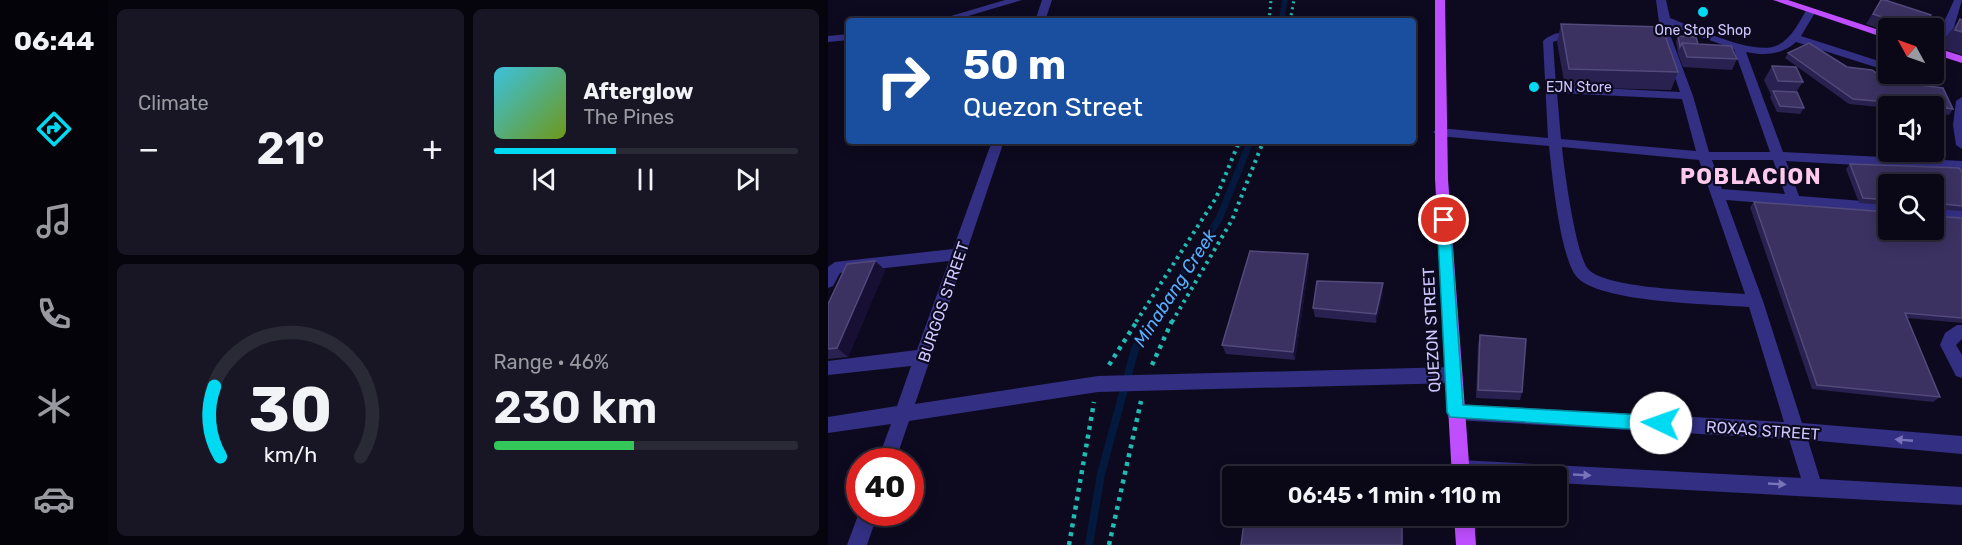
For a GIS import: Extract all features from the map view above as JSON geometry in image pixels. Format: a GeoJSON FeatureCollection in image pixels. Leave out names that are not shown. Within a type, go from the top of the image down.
{"type":"FeatureCollection","features":[{"type":"Feature","properties":{"kind":"main road","name":"QUEZON STREET"},"geometry":{"type":"LineString","coordinates":[[1440,0],[1439,132],[1455,412],[1460,466]]}},
{"type":"Feature","properties":{"kind":"main road"},"geometry":{"type":"LineString","coordinates":[[1778,0],[1878,33]]}},
{"type":"Feature","properties":{"kind":"main road"},"geometry":{"type":"LineString","coordinates":[[1944,54],[1962,60]]}},
{"type":"Feature","properties":{"kind":"main road"},"geometry":{"type":"LineString","coordinates":[[1465,526],[1466,545]]}},
{"type":"Feature","properties":{"kind":"street"},"geometry":{"type":"LineString","coordinates":[[950,18],[1017,0]]}},
{"type":"Feature","properties":{"kind":"street"},"geometry":{"type":"LineString","coordinates":[[1041,18],[1047,0]]}},
{"type":"Feature","properties":{"kind":"street"},"geometry":{"type":"LineString","coordinates":[[1661,0],[1665,20],[1660,37],[1687,96],[1704,156],[1719,194],[1798,431],[1813,486]]}},
{"type":"Feature","properties":{"kind":"street"},"geometry":{"type":"LineString","coordinates":[[1944,35],[1959,0]]}},
{"type":"Feature","properties":{"kind":"street"},"geometry":{"type":"LineString","coordinates":[[1665,20],[1739,47],[1773,52],[1782,49],[1796,38],[1811,11]]}},
{"type":"Feature","properties":{"kind":"street"},"geometry":{"type":"LineString","coordinates":[[1594,36],[1558,36],[1548,41],[1555,143],[1564,211],[1579,267],[1587,278],[1616,289],[1755,301]]}},
{"type":"Feature","properties":{"kind":"street"},"geometry":{"type":"LineString","coordinates":[[828,39],[846,37]]}},
{"type":"Feature","properties":{"kind":"street"},"geometry":{"type":"LineString","coordinates":[[1796,38],[1878,65]]}},
{"type":"Feature","properties":{"kind":"street"},"geometry":{"type":"LineString","coordinates":[[1739,47],[1794,200]]}},
{"type":"Feature","properties":{"kind":"street"},"geometry":{"type":"LineString","coordinates":[[1551,89],[1687,96]]}},
{"type":"Feature","properties":{"kind":"street"},"geometry":{"type":"LineString","coordinates":[[1962,102],[1960,125],[1962,145]]}},
{"type":"Feature","properties":{"kind":"street"},"geometry":{"type":"LineString","coordinates":[[1439,132],[1704,156],[1779,156],[1962,166]]}},
{"type":"Feature","properties":{"kind":"street","name":"BURGOS STREET"},"geometry":{"type":"LineString","coordinates":[[891,448],[997,144]]}},
{"type":"Feature","properties":{"kind":"street"},"geometry":{"type":"LineString","coordinates":[[1719,194],[1878,207]]}},
{"type":"Feature","properties":{"kind":"street"},"geometry":{"type":"LineString","coordinates":[[1944,212],[1962,214]]}},
{"type":"Feature","properties":{"kind":"street"},"geometry":{"type":"LineString","coordinates":[[828,282],[835,268],[959,254]]}},
{"type":"Feature","properties":{"kind":"street"},"geometry":{"type":"LineString","coordinates":[[1962,332],[1957,332],[1948,345],[1962,372]]}},
{"type":"Feature","properties":{"kind":"street"},"geometry":{"type":"LineString","coordinates":[[828,368],[923,357]]}},
{"type":"Feature","properties":{"kind":"street"},"geometry":{"type":"LineString","coordinates":[[828,425],[1104,384],[1453,375]]}},
{"type":"Feature","properties":{"kind":"street","name":"ROXAS STREET"},"geometry":{"type":"LineString","coordinates":[[1455,412],[1798,431],[1962,445]]}},
{"type":"Feature","properties":{"kind":"street"},"geometry":{"type":"LineString","coordinates":[[1567,477],[1813,486],[1962,495]]}},
{"type":"Feature","properties":{"kind":"street"},"geometry":{"type":"LineString","coordinates":[[857,545],[864,526]]}},
{"type":"Feature","properties":{"kind":"path"},"geometry":{"type":"LineString","coordinates":[[1269,18],[1271,0]]}},
{"type":"Feature","properties":{"kind":"path"},"geometry":{"type":"LineString","coordinates":[[1291,18],[1294,0]]}},
{"type":"Feature","properties":{"kind":"path"},"geometry":{"type":"LineString","coordinates":[[1069,545],[1089,423],[1104,384],[1206,215],[1226,177],[1238,144]]}},
{"type":"Feature","properties":{"kind":"path"},"geometry":{"type":"LineString","coordinates":[[1109,545],[1132,435],[1139,383],[1158,345],[1209,263],[1248,184],[1262,144]]}},
{"type":"Feature","properties":{"kind":"building"},"geometry":{"type":"Polygon","coordinates":[[[1881,0],[1885,0],[1931,15],[1929,18],[1886,18],[1873,14],[1881,0]]]}},
{"type":"Feature","properties":{"kind":"building"},"geometry":{"type":"Polygon","coordinates":[[[1960,19],[1962,20],[1962,32],[1955,30],[1960,19]]]}},
{"type":"Feature","properties":{"kind":"building"},"geometry":{"type":"Polygon","coordinates":[[[1561,24],[1662,27],[1678,72],[1569,69],[1561,24]]]}},
{"type":"Feature","properties":{"kind":"building"},"geometry":{"type":"Polygon","coordinates":[[[1678,36],[1696,37],[1698,44],[1682,43],[1680,47],[1678,36]]]}},
{"type":"Feature","properties":{"kind":"building"},"geometry":{"type":"Polygon","coordinates":[[[1682,43],[1731,46],[1737,59],[1687,57],[1682,43]]]}},
{"type":"Feature","properties":{"kind":"building"},"geometry":{"type":"Polygon","coordinates":[[[1809,43],[1847,67],[1872,70],[1878,74],[1878,84],[1912,84],[1943,88],[1953,109],[1944,108],[1944,96],[1878,96],[1878,101],[1853,99],[1788,53],[1809,43]]]}},
{"type":"Feature","properties":{"kind":"building"},"geometry":{"type":"Polygon","coordinates":[[[1772,66],[1796,67],[1803,82],[1778,81],[1772,66]]]}},
{"type":"Feature","properties":{"kind":"building"},"geometry":{"type":"Polygon","coordinates":[[[1773,91],[1797,92],[1804,108],[1780,106],[1773,91]]]}},
{"type":"Feature","properties":{"kind":"building"},"geometry":{"type":"Polygon","coordinates":[[[1850,164],[1959,168],[1962,172],[1962,206],[1944,204],[1944,174],[1878,174],[1878,199],[1863,198],[1850,164]]]}},
{"type":"Feature","properties":{"kind":"building"},"geometry":{"type":"Polygon","coordinates":[[[1754,202],[1878,211],[1878,240],[1944,240],[1944,217],[1962,218],[1962,318],[1905,313],[1940,397],[1817,385],[1754,202]]]}},
{"type":"Feature","properties":{"kind":"building"},"geometry":{"type":"Polygon","coordinates":[[[1250,251],[1308,254],[1293,352],[1222,345],[1250,251]]]}},
{"type":"Feature","properties":{"kind":"building"},"geometry":{"type":"Polygon","coordinates":[[[875,261],[837,348],[828,349],[828,304],[847,264],[875,261]]]}},
{"type":"Feature","properties":{"kind":"building"},"geometry":{"type":"Polygon","coordinates":[[[1317,281],[1383,283],[1376,314],[1313,308],[1317,281]]]}},
{"type":"Feature","properties":{"kind":"building"},"geometry":{"type":"Polygon","coordinates":[[[1480,335],[1526,339],[1522,392],[1478,390],[1480,335]]]}},
{"type":"Feature","properties":{"kind":"building"},"geometry":{"type":"Polygon","coordinates":[[[1244,526],[1402,526],[1402,545],[1241,545],[1244,526]]]}},
{"type":"Feature","properties":{"kind":"waterway","name":"Minabang Creek"},"geometry":{"type":"LineString","coordinates":[[1282,18],[1285,0]]}},
{"type":"Feature","properties":{"kind":"waterway","name":"Minabang Creek"},"geometry":{"type":"LineString","coordinates":[[1152,322],[1219,219],[1249,144]]}},
{"type":"Feature","properties":{"kind":"waterway","name":"Minabang Creek"},"geometry":{"type":"LineString","coordinates":[[1089,545],[1101,474],[1135,349],[1153,321]]}},
{"type":"Feature","properties":{"kind":"place","name":"One Stop Shop"},"geometry":{"type":"Point","coordinates":[1703,12]}},
{"type":"Feature","properties":{"kind":"place","name":"EJN Store"},"geometry":{"type":"Point","coordinates":[1534,87]}},
{"type":"Feature","properties":{"kind":"district","name":"POBLACION"},"geometry":{"type":"Point","coordinates":[1751,176]}},
{"type":"Feature","properties":{"kind":"route"},"geometry":{"type":"LineString","coordinates":[[1444,220],[1455,412],[1661,423]]}}]}
